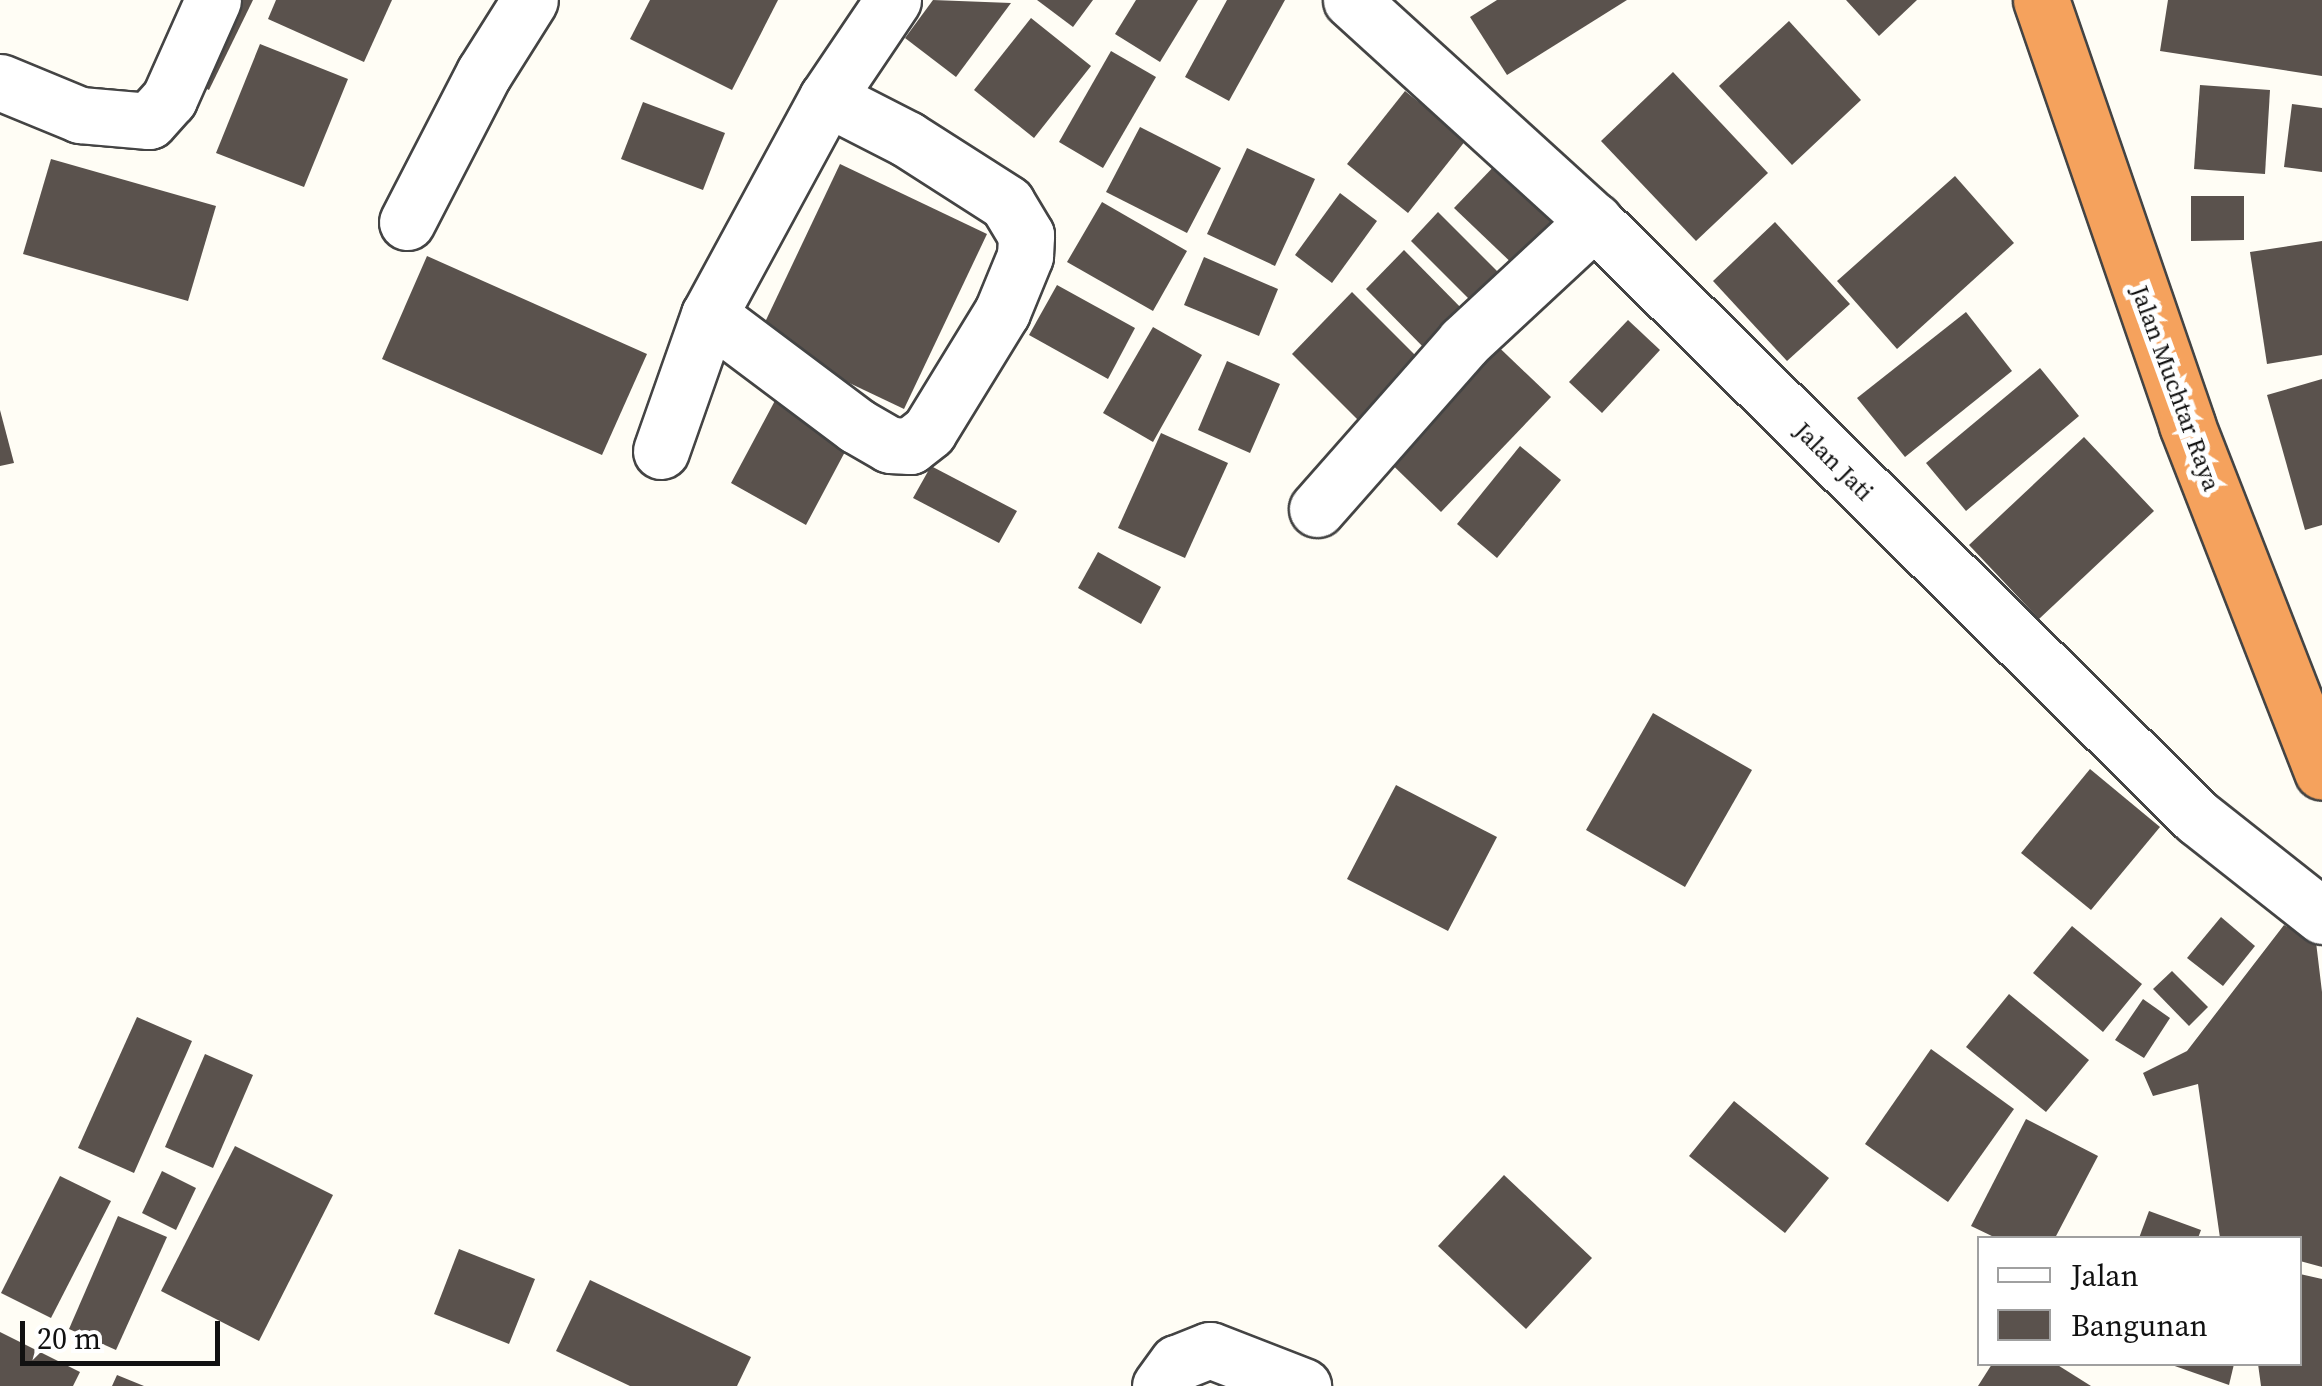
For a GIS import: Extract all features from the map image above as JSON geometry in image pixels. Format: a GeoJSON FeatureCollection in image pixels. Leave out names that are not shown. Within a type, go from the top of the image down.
{"type":"FeatureCollection","features":[{"type":"Feature","properties":{"kind":"highway","name":"Jalan Muchtar Raya"},"geometry":{"type":"LineString","coordinates":[[2041,0],[2188,425],[2322,772]]}},
{"type":"Feature","properties":{"kind":"street"},"geometry":{"type":"LineString","coordinates":[[0,82],[80,115],[149,121],[169,99],[213,0]]}},
{"type":"Feature","properties":{"kind":"street"},"geometry":{"type":"LineString","coordinates":[[407,222],[484,73],[530,0]]}},
{"type":"Feature","properties":{"kind":"street"},"geometry":{"type":"LineString","coordinates":[[661,450],[709,316],[827,98],[893,0]]}},
{"type":"Feature","properties":{"kind":"street","name":"Jalan Jati"},"geometry":{"type":"LineString","coordinates":[[1351,0],[1594,221],[2198,818],[2322,916]]}},
{"type":"Feature","properties":{"kind":"street"},"geometry":{"type":"LineString","coordinates":[[709,316],[858,426],[890,445],[910,446],[928,430],[1002,312],[1025,256],[1026,235],[1007,203],[907,138],[827,98]]}},
{"type":"Feature","properties":{"kind":"street"},"geometry":{"type":"LineString","coordinates":[[1317,508],[1464,342],[1594,221]]}},
{"type":"Feature","properties":{"kind":"street"},"geometry":{"type":"LineString","coordinates":[[1160,1386],[1177,1363],[1210,1350],[1303,1386]]}},
{"type":"Feature","properties":{"kind":"building"},"geometry":{"type":"Polygon","coordinates":[[[224,0],[253,0],[209,90],[186,79],[224,0]]]}},
{"type":"Feature","properties":{"kind":"building"},"geometry":{"type":"Polygon","coordinates":[[[276,0],[392,0],[364,62],[268,19],[276,0]]]}},
{"type":"Feature","properties":{"kind":"building"},"geometry":{"type":"Polygon","coordinates":[[[650,0],[778,0],[732,90],[630,39],[650,0]]]}},
{"type":"Feature","properties":{"kind":"building"},"geometry":{"type":"Polygon","coordinates":[[[933,0],[1011,3],[956,77],[905,38],[933,0]]]}},
{"type":"Feature","properties":{"kind":"building"},"geometry":{"type":"Polygon","coordinates":[[[1037,0],[1093,0],[1073,27],[1037,0]]]}},
{"type":"Feature","properties":{"kind":"building"},"geometry":{"type":"Polygon","coordinates":[[[1136,0],[1198,0],[1160,62],[1115,34],[1136,0]]]}},
{"type":"Feature","properties":{"kind":"building"},"geometry":{"type":"Polygon","coordinates":[[[1227,0],[1285,0],[1229,101],[1185,77],[1227,0]]]}},
{"type":"Feature","properties":{"kind":"building"},"geometry":{"type":"Polygon","coordinates":[[[1497,0],[1627,0],[1507,75],[1470,17],[1497,0]]]}},
{"type":"Feature","properties":{"kind":"building"},"geometry":{"type":"Polygon","coordinates":[[[1846,0],[1917,0],[1879,36],[1846,0]]]}},
{"type":"Feature","properties":{"kind":"building"},"geometry":{"type":"Polygon","coordinates":[[[2168,0],[2322,0],[2322,76],[2160,51],[2168,0]]]}},
{"type":"Feature","properties":{"kind":"building"},"geometry":{"type":"Polygon","coordinates":[[[1031,18],[1091,66],[1034,138],[974,90],[1031,18]]]}},
{"type":"Feature","properties":{"kind":"building"},"geometry":{"type":"Polygon","coordinates":[[[1789,21],[1861,100],[1792,165],[1719,86],[1789,21]]]}},
{"type":"Feature","properties":{"kind":"building"},"geometry":{"type":"Polygon","coordinates":[[[260,44],[348,79],[304,187],[216,153],[260,44]]]}},
{"type":"Feature","properties":{"kind":"building"},"geometry":{"type":"Polygon","coordinates":[[[1111,51],[1156,77],[1103,168],[1059,142],[1111,51]]]}},
{"type":"Feature","properties":{"kind":"building"},"geometry":{"type":"Polygon","coordinates":[[[1673,72],[1768,173],[1696,241],[1601,141],[1673,72]]]}},
{"type":"Feature","properties":{"kind":"building"},"geometry":{"type":"Polygon","coordinates":[[[2200,85],[2270,90],[2265,174],[2194,169],[2200,85]]]}},
{"type":"Feature","properties":{"kind":"building"},"geometry":{"type":"Polygon","coordinates":[[[1405,91],[1466,140],[1408,213],[1347,164],[1405,91]]]}},
{"type":"Feature","properties":{"kind":"building"},"geometry":{"type":"Polygon","coordinates":[[[643,102],[725,133],[703,190],[621,159],[643,102]]]}},
{"type":"Feature","properties":{"kind":"building"},"geometry":{"type":"Polygon","coordinates":[[[2292,104],[2322,108],[2322,172],[2284,167],[2292,104]]]}},
{"type":"Feature","properties":{"kind":"building"},"geometry":{"type":"Polygon","coordinates":[[[1140,127],[1221,168],[1187,233],[1106,192],[1140,127]]]}},
{"type":"Feature","properties":{"kind":"building"},"geometry":{"type":"Polygon","coordinates":[[[1247,148],[1315,179],[1275,266],[1207,234],[1247,148]]]}},
{"type":"Feature","properties":{"kind":"building"},"geometry":{"type":"Polygon","coordinates":[[[51,159],[216,206],[188,301],[23,254],[51,159]]]}},
{"type":"Feature","properties":{"kind":"building"},"geometry":{"type":"Polygon","coordinates":[[[1500,160],[1563,222],[1518,269],[1454,208],[1500,160]]]}},
{"type":"Feature","properties":{"kind":"building"},"geometry":{"type":"Polygon","coordinates":[[[840,164],[987,234],[904,409],[757,339],[840,164]]]}},
{"type":"Feature","properties":{"kind":"building"},"geometry":{"type":"Polygon","coordinates":[[[1955,176],[2014,243],[1897,349],[1837,281],[1955,176]]]}},
{"type":"Feature","properties":{"kind":"building"},"geometry":{"type":"Polygon","coordinates":[[[1340,193],[1377,221],[1332,283],[1295,255],[1340,193]]]}},
{"type":"Feature","properties":{"kind":"building"},"geometry":{"type":"Polygon","coordinates":[[[2191,196],[2244,196],[2244,240],[2191,241],[2191,196]]]}},
{"type":"Feature","properties":{"kind":"building"},"geometry":{"type":"Polygon","coordinates":[[[1102,202],[1187,251],[1153,311],[1067,262],[1102,202]]]}},
{"type":"Feature","properties":{"kind":"building"},"geometry":{"type":"Polygon","coordinates":[[[1438,212],[1509,283],[1482,312],[1411,241],[1438,212]]]}},
{"type":"Feature","properties":{"kind":"building"},"geometry":{"type":"Polygon","coordinates":[[[1775,222],[1850,304],[1787,361],[1713,281],[1775,222]]]}},
{"type":"Feature","properties":{"kind":"building"},"geometry":{"type":"Polygon","coordinates":[[[2322,241],[2322,355],[2267,364],[2250,252],[2322,241]]]}},
{"type":"Feature","properties":{"kind":"building"},"geometry":{"type":"Polygon","coordinates":[[[1404,250],[1470,317],[1431,355],[1366,289],[1404,250]]]}},
{"type":"Feature","properties":{"kind":"building"},"geometry":{"type":"Polygon","coordinates":[[[427,256],[647,354],[602,455],[382,359],[427,256]]]}},
{"type":"Feature","properties":{"kind":"building"},"geometry":{"type":"Polygon","coordinates":[[[1204,257],[1278,289],[1259,336],[1184,305],[1204,257]]]}},
{"type":"Feature","properties":{"kind":"building"},"geometry":{"type":"Polygon","coordinates":[[[1057,285],[1135,328],[1108,379],[1029,335],[1057,285]]]}},
{"type":"Feature","properties":{"kind":"building"},"geometry":{"type":"Polygon","coordinates":[[[1352,292],[1420,360],[1359,421],[1292,354],[1352,292]]]}},
{"type":"Feature","properties":{"kind":"building"},"geometry":{"type":"Polygon","coordinates":[[[1966,312],[2012,371],[1905,457],[1857,398],[1966,312]]]}},
{"type":"Feature","properties":{"kind":"building"},"geometry":{"type":"Polygon","coordinates":[[[1628,320],[1660,350],[1602,413],[1569,382],[1628,320]]]}},
{"type":"Feature","properties":{"kind":"building"},"geometry":{"type":"Polygon","coordinates":[[[1153,327],[1202,355],[1153,442],[1103,413],[1153,327]]]}},
{"type":"Feature","properties":{"kind":"building"},"geometry":{"type":"Polygon","coordinates":[[[1485,334],[1551,397],[1441,512],[1376,449],[1485,334]]]}},
{"type":"Feature","properties":{"kind":"building"},"geometry":{"type":"Polygon","coordinates":[[[1227,361],[1280,384],[1250,453],[1198,430],[1227,361]]]}},
{"type":"Feature","properties":{"kind":"building"},"geometry":{"type":"Polygon","coordinates":[[[2040,368],[2079,416],[1966,511],[1926,463],[2040,368]]]}},
{"type":"Feature","properties":{"kind":"building"},"geometry":{"type":"Polygon","coordinates":[[[2322,379],[2322,525],[2305,530],[2267,395],[2322,379]]]}},
{"type":"Feature","properties":{"kind":"building"},"geometry":{"type":"Polygon","coordinates":[[[779,393],[855,433],[806,525],[731,483],[779,393]]]}},
{"type":"Feature","properties":{"kind":"building"},"geometry":{"type":"Polygon","coordinates":[[[0,410],[14,463],[0,466],[0,410]]]}},
{"type":"Feature","properties":{"kind":"building"},"geometry":{"type":"Polygon","coordinates":[[[1161,433],[1228,463],[1185,558],[1118,528],[1161,433]]]}},
{"type":"Feature","properties":{"kind":"building"},"geometry":{"type":"Polygon","coordinates":[[[2084,437],[2154,511],[2039,619],[1969,545],[2084,437]]]}},
{"type":"Feature","properties":{"kind":"building"},"geometry":{"type":"Polygon","coordinates":[[[1520,446],[1561,480],[1497,558],[1457,524],[1520,446]]]}},
{"type":"Feature","properties":{"kind":"building"},"geometry":{"type":"Polygon","coordinates":[[[931,466],[1017,511],[999,543],[913,498],[931,466]]]}},
{"type":"Feature","properties":{"kind":"building"},"geometry":{"type":"Polygon","coordinates":[[[1098,552],[1161,587],[1141,624],[1078,588],[1098,552]]]}},
{"type":"Feature","properties":{"kind":"building"},"geometry":{"type":"Polygon","coordinates":[[[1653,713],[1752,770],[1685,887],[1586,830],[1653,713]]]}},
{"type":"Feature","properties":{"kind":"building"},"geometry":{"type":"Polygon","coordinates":[[[2090,769],[2160,827],[2091,910],[2021,853],[2090,769]]]}},
{"type":"Feature","properties":{"kind":"building"},"geometry":{"type":"Polygon","coordinates":[[[1396,785],[1497,837],[1448,931],[1347,879],[1396,785]]]}},
{"type":"Feature","properties":{"kind":"building"},"geometry":{"type":"Polygon","coordinates":[[[2221,917],[2255,946],[2223,986],[2187,958],[2221,917]]]}},
{"type":"Feature","properties":{"kind":"building"},"geometry":{"type":"Polygon","coordinates":[[[2284,925],[2316,942],[2322,992],[2322,1267],[2302,1262],[2302,1236],[2220,1236],[2198,1084],[2153,1096],[2143,1073],[2187,1051],[2284,925]]]}},
{"type":"Feature","properties":{"kind":"building"},"geometry":{"type":"Polygon","coordinates":[[[2072,926],[2142,984],[2103,1032],[2033,973],[2072,926]]]}},
{"type":"Feature","properties":{"kind":"building"},"geometry":{"type":"Polygon","coordinates":[[[2172,971],[2208,1007],[2189,1026],[2153,989],[2172,971]]]}},
{"type":"Feature","properties":{"kind":"building"},"geometry":{"type":"Polygon","coordinates":[[[2009,994],[2089,1060],[2046,1112],[1966,1047],[2009,994]]]}},
{"type":"Feature","properties":{"kind":"building"},"geometry":{"type":"Polygon","coordinates":[[[2143,999],[2170,1018],[2144,1058],[2115,1040],[2143,999]]]}},
{"type":"Feature","properties":{"kind":"building"},"geometry":{"type":"Polygon","coordinates":[[[137,1017],[192,1041],[134,1173],[78,1148],[137,1017]]]}},
{"type":"Feature","properties":{"kind":"building"},"geometry":{"type":"Polygon","coordinates":[[[1931,1049],[2014,1109],[1948,1202],[1865,1144],[1931,1049]]]}},
{"type":"Feature","properties":{"kind":"building"},"geometry":{"type":"Polygon","coordinates":[[[205,1054],[253,1075],[213,1168],[165,1147],[205,1054]]]}},
{"type":"Feature","properties":{"kind":"building"},"geometry":{"type":"Polygon","coordinates":[[[1734,1101],[1829,1178],[1785,1233],[1689,1156],[1734,1101]]]}},
{"type":"Feature","properties":{"kind":"building"},"geometry":{"type":"Polygon","coordinates":[[[2026,1119],[2098,1156],[2056,1236],[1992,1236],[1971,1226],[2026,1119]]]}},
{"type":"Feature","properties":{"kind":"building"},"geometry":{"type":"Polygon","coordinates":[[[235,1146],[333,1195],[259,1341],[161,1291],[235,1146]]]}},
{"type":"Feature","properties":{"kind":"building"},"geometry":{"type":"Polygon","coordinates":[[[162,1171],[196,1188],[176,1230],[142,1213],[162,1171]]]}},
{"type":"Feature","properties":{"kind":"building"},"geometry":{"type":"Polygon","coordinates":[[[1504,1175],[1592,1258],[1526,1329],[1438,1246],[1504,1175]]]}},
{"type":"Feature","properties":{"kind":"building"},"geometry":{"type":"Polygon","coordinates":[[[60,1176],[111,1201],[51,1318],[1,1293],[60,1176]]]}},
{"type":"Feature","properties":{"kind":"building"},"geometry":{"type":"Polygon","coordinates":[[[2149,1211],[2201,1230],[2199,1236],[2140,1236],[2149,1211]]]}},
{"type":"Feature","properties":{"kind":"building"},"geometry":{"type":"Polygon","coordinates":[[[118,1216],[167,1237],[116,1350],[69,1329],[118,1216]]]}},
{"type":"Feature","properties":{"kind":"building"},"geometry":{"type":"Polygon","coordinates":[[[459,1249],[535,1279],[509,1344],[434,1314],[459,1249]]]}},
{"type":"Feature","properties":{"kind":"building"},"geometry":{"type":"Polygon","coordinates":[[[2302,1274],[2322,1279],[2322,1386],[2261,1386],[2258,1366],[2302,1366],[2302,1274]]]}},
{"type":"Feature","properties":{"kind":"building"},"geometry":{"type":"Polygon","coordinates":[[[590,1280],[751,1357],[737,1386],[630,1386],[556,1351],[590,1280]]]}},
{"type":"Feature","properties":{"kind":"building"},"geometry":{"type":"Polygon","coordinates":[[[0,1332],[80,1372],[73,1386],[0,1386],[0,1332]]]}},
{"type":"Feature","properties":{"kind":"building"},"geometry":{"type":"Polygon","coordinates":[[[1991,1366],[2059,1366],[2091,1386],[1978,1386],[1991,1366]]]}},
{"type":"Feature","properties":{"kind":"building"},"geometry":{"type":"Polygon","coordinates":[[[2175,1366],[2234,1366],[2229,1385],[2175,1366]]]}},
{"type":"Feature","properties":{"kind":"building"},"geometry":{"type":"Polygon","coordinates":[[[117,1375],[144,1386],[112,1386],[117,1375]]]}}]}
